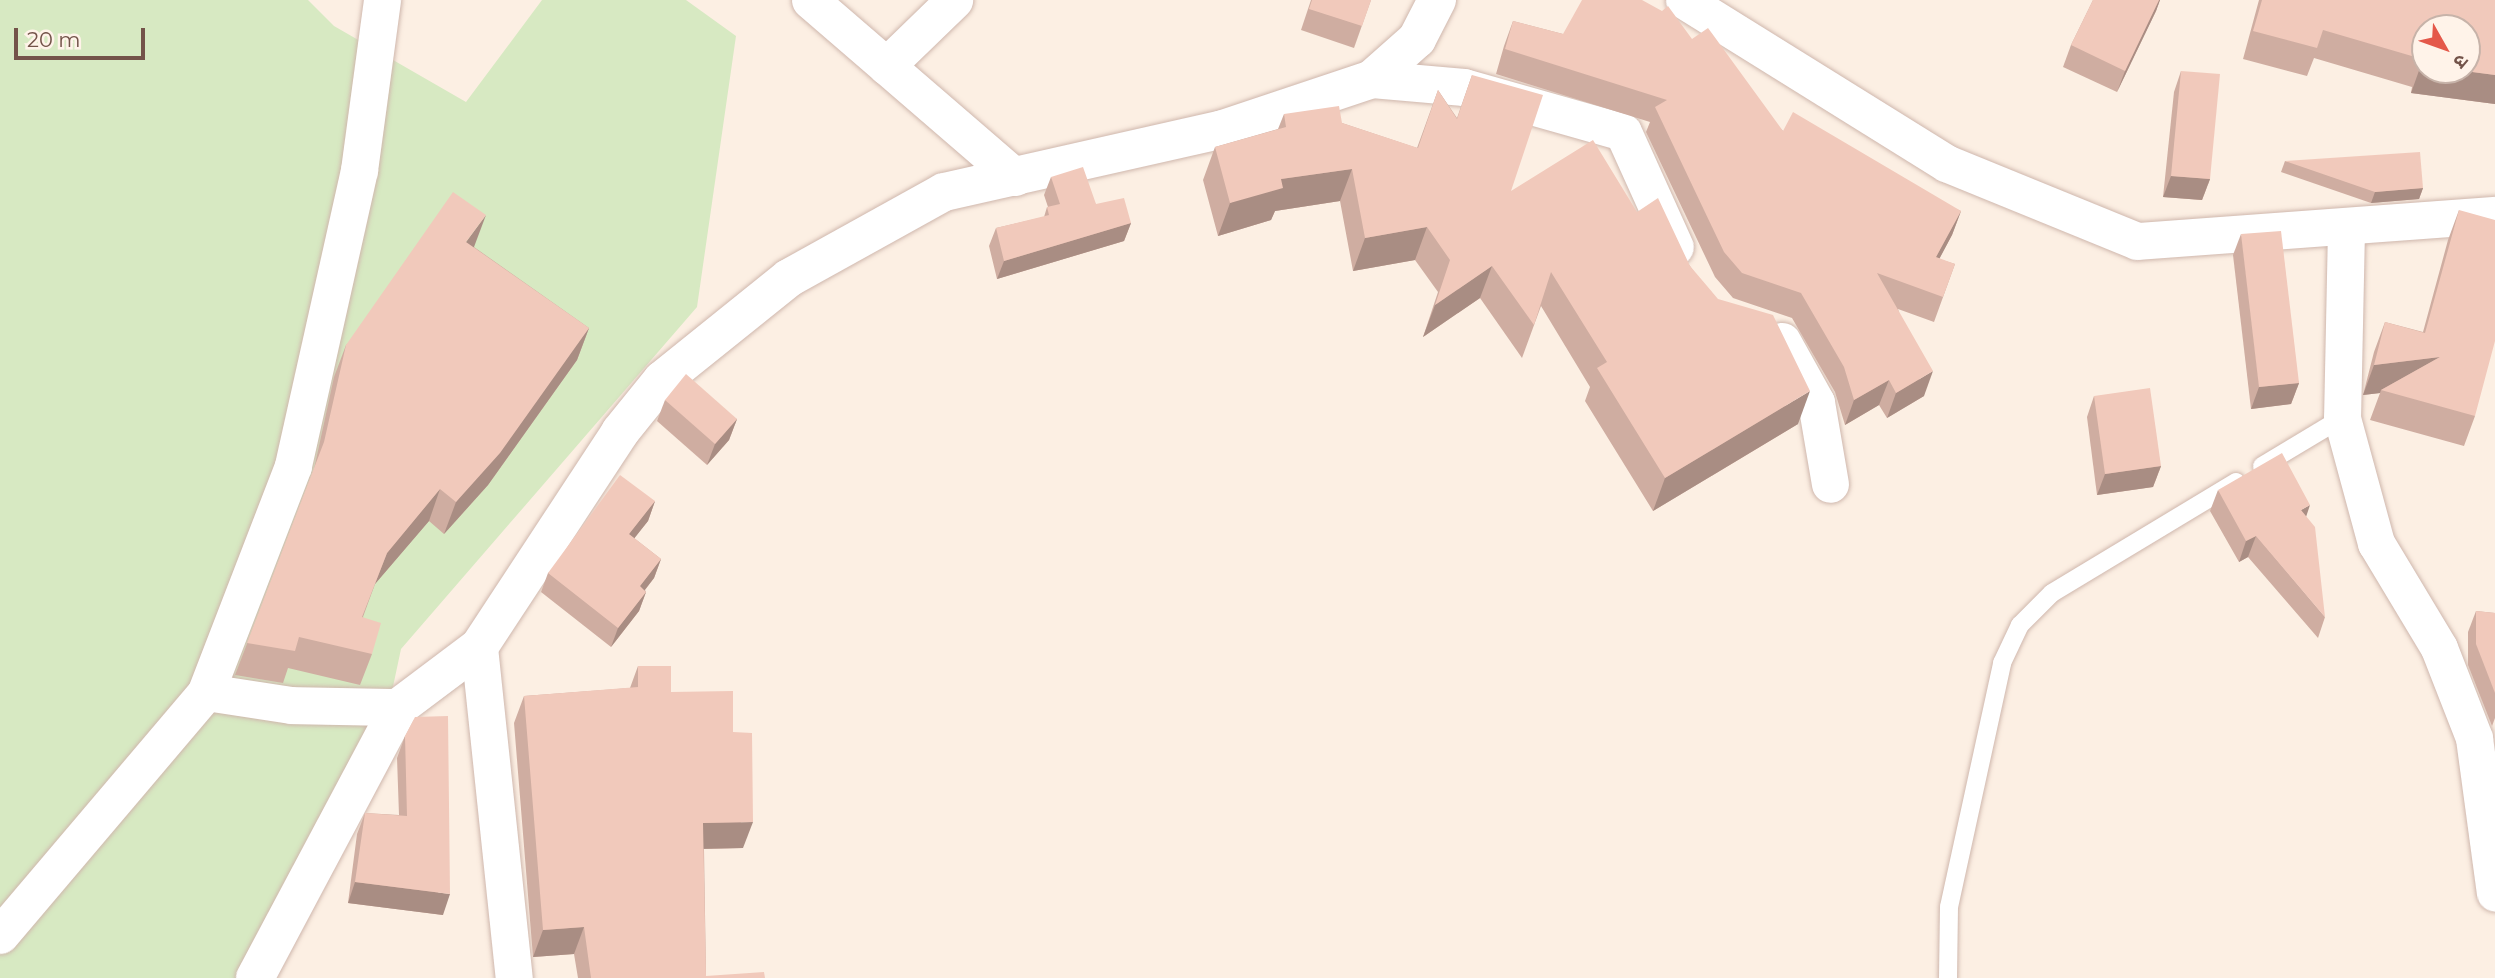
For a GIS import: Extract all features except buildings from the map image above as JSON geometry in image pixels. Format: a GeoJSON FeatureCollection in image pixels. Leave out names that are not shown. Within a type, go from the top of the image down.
{"type":"FeatureCollection","features":[{"type":"Feature","properties":{"kind":"street"},"geometry":{"type":"LineString","coordinates":[[0,935],[206,692],[293,466],[359,170],[382,0]]}},
{"type":"Feature","properties":{"kind":"street"},"geometry":{"type":"LineString","coordinates":[[810,0],[1015,177]]}},
{"type":"Feature","properties":{"kind":"street"},"geometry":{"type":"LineString","coordinates":[[886,66],[954,0]]}},
{"type":"Feature","properties":{"kind":"street"},"geometry":{"type":"LineString","coordinates":[[1372,79],[1417,38],[1437,0]]}},
{"type":"Feature","properties":{"kind":"street"},"geometry":{"type":"LineString","coordinates":[[1684,0],[1946,163],[2137,241],[2346,229],[2495,215]]}},
{"type":"Feature","properties":{"kind":"street"},"geometry":{"type":"LineString","coordinates":[[254,978],[399,707],[478,647],[620,432],[662,380],[789,278],[944,192],[1220,130],[1372,79],[1464,87],[1623,132],[1691,278]]}},
{"type":"Feature","properties":{"kind":"street"},"geometry":{"type":"LineString","coordinates":[[2346,229],[2342,418],[2376,543],[2439,649],[2474,738],[2495,893]]}},
{"type":"Feature","properties":{"kind":"street"},"geometry":{"type":"LineString","coordinates":[[1751,319],[1774,329],[1816,402],[1830,484]]}},
{"type":"Feature","properties":{"kind":"street"},"geometry":{"type":"LineString","coordinates":[[478,647],[514,978]]}},
{"type":"Feature","properties":{"kind":"street"},"geometry":{"type":"LineString","coordinates":[[206,692],[291,705],[399,707]]}},
{"type":"Feature","properties":{"kind":"lane"},"geometry":{"type":"LineString","coordinates":[[1948,978],[1949,907],[2002,663],[2020,625],[2052,593],[2342,418]]}},
{"type":"Feature","properties":{"kind":"green space"},"geometry":{"type":"Polygon","coordinates":[[[0,0],[308,0],[334,26],[466,102],[542,0],[686,0],[736,36],[697,307],[401,649],[384,729],[244,978],[0,978],[0,0]]]}}]}
